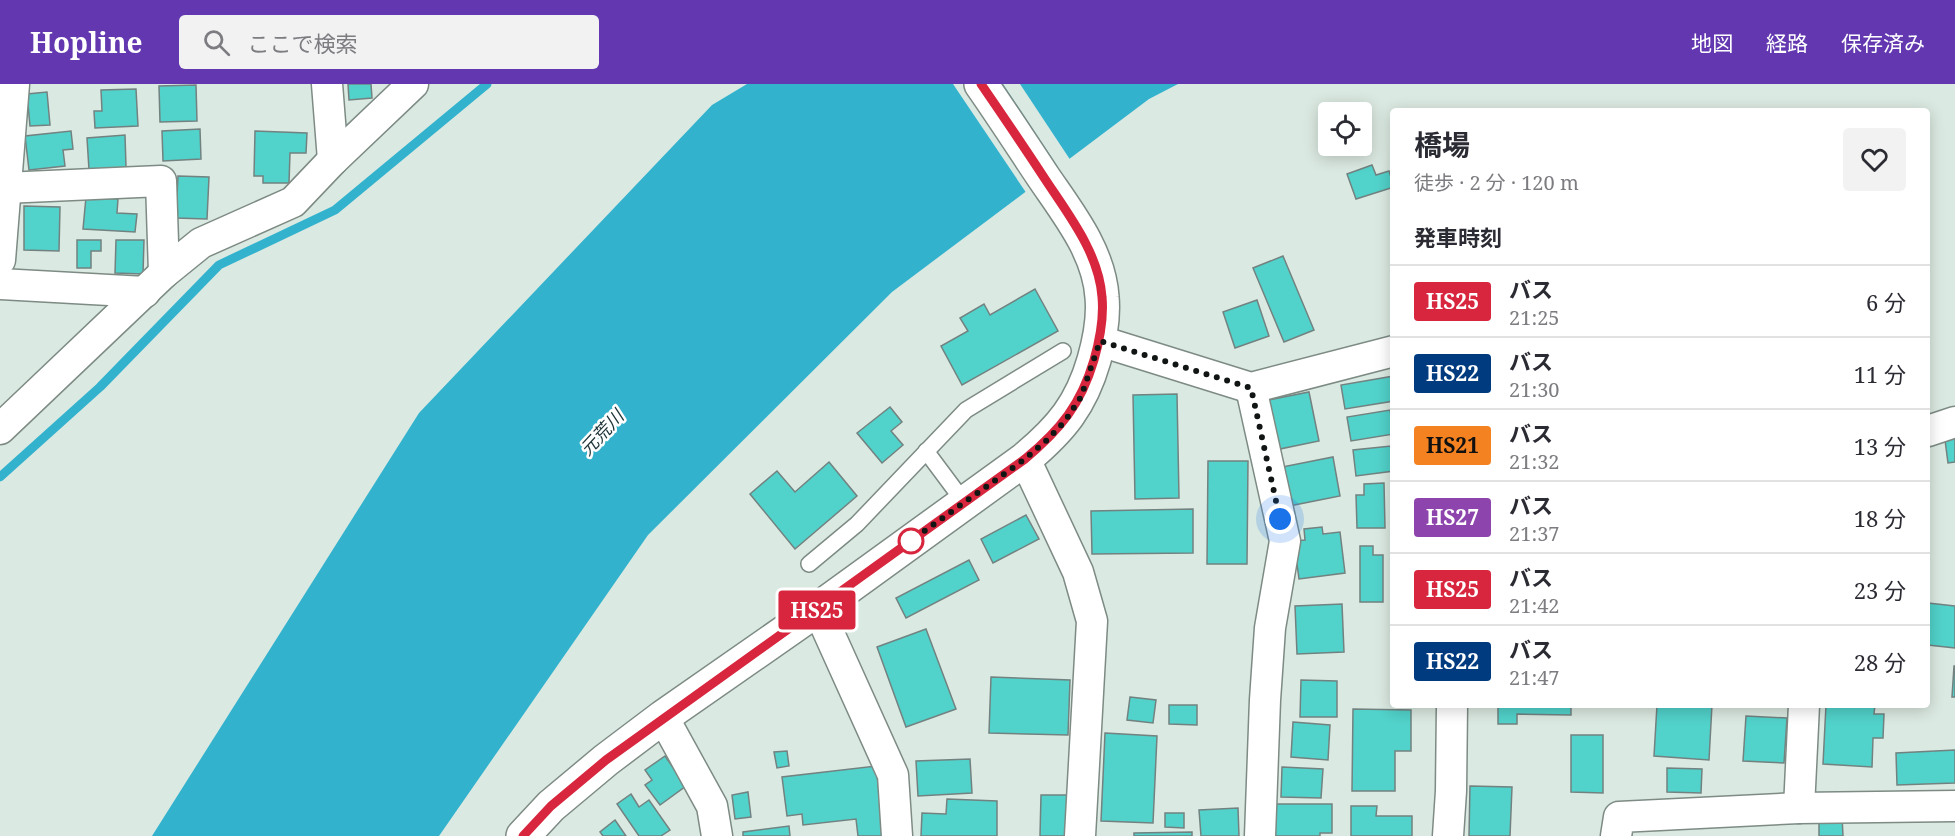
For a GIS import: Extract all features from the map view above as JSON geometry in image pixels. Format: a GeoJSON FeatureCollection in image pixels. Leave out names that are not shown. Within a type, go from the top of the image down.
{"type":"FeatureCollection","features":[{"type":"Feature","properties":{"kind":"main road"},"geometry":{"type":"LineString","coordinates":[[523,836],[551,806],[578,783],[663,717],[818,609],[1025,459],[1065,421],[1081,397],[1100,341],[1102,295],[1094,262],[1079,230],[981,84]]}},
{"type":"Feature","properties":{"kind":"street"},"geometry":{"type":"LineString","coordinates":[[0,260],[14,84]]}},
{"type":"Feature","properties":{"kind":"street"},"geometry":{"type":"LineString","coordinates":[[327,84],[333,160]]}},
{"type":"Feature","properties":{"kind":"street"},"geometry":{"type":"LineString","coordinates":[[0,429],[154,283],[201,243],[293,202],[333,160],[413,84]]}},
{"type":"Feature","properties":{"kind":"street"},"geometry":{"type":"LineString","coordinates":[[4,188],[161,181],[154,283]]}},
{"type":"Feature","properties":{"kind":"street"},"geometry":{"type":"LineString","coordinates":[[0,284],[154,283]]}},
{"type":"Feature","properties":{"kind":"street"},"geometry":{"type":"LineString","coordinates":[[1100,341],[1251,388],[1390,352]]}},
{"type":"Feature","properties":{"kind":"street"},"geometry":{"type":"LineString","coordinates":[[1251,388],[1285,541],[1270,628],[1260,836]]}},
{"type":"Feature","properties":{"kind":"street"},"geometry":{"type":"LineString","coordinates":[[1930,430],[1955,422]]}},
{"type":"Feature","properties":{"kind":"street"},"geometry":{"type":"LineString","coordinates":[[1025,459],[1078,572],[1092,621],[1080,836]]}},
{"type":"Feature","properties":{"kind":"street"},"geometry":{"type":"LineString","coordinates":[[818,609],[893,775],[897,836]]}},
{"type":"Feature","properties":{"kind":"street"},"geometry":{"type":"LineString","coordinates":[[1448,836],[1452,708]]}},
{"type":"Feature","properties":{"kind":"street"},"geometry":{"type":"LineString","coordinates":[[1799,808],[1804,708]]}},
{"type":"Feature","properties":{"kind":"street"},"geometry":{"type":"LineString","coordinates":[[663,717],[712,806],[717,836]]}},
{"type":"Feature","properties":{"kind":"street"},"geometry":{"type":"LineString","coordinates":[[1617,836],[1619,817],[1799,808],[1955,806]]}},
{"type":"Feature","properties":{"kind":"lane"},"geometry":{"type":"LineString","coordinates":[[809,564],[857,524],[966,410],[1063,351]]}},
{"type":"Feature","properties":{"kind":"lane"},"geometry":{"type":"LineString","coordinates":[[926,451],[964,502]]}},
{"type":"Feature","properties":{"kind":"water","name":"元荒川"},"geometry":{"type":"Polygon","coordinates":[[[747,84],[1178,84],[1149,99],[892,292],[648,535],[439,836],[152,836],[419,413],[712,105],[747,84]]]}},
{"type":"Feature","properties":{"kind":"pier"},"geometry":{"type":"Polygon","coordinates":[[[953,84],[995,84],[1055,173],[1027,194],[953,84]]]}},
{"type":"Feature","properties":{"kind":"pier"},"geometry":{"type":"Polygon","coordinates":[[[1003,84],[1020,84],[1071,161],[1060,170],[1003,84]]]}},
{"type":"Feature","properties":{"kind":"building"},"geometry":{"type":"Polygon","coordinates":[[[348,84],[371,84],[372,98],[349,100],[348,84]]]}},
{"type":"Feature","properties":{"kind":"building"},"geometry":{"type":"Polygon","coordinates":[[[196,85],[197,121],[160,122],[159,86],[196,85]]]}},
{"type":"Feature","properties":{"kind":"building"},"geometry":{"type":"Polygon","coordinates":[[[136,89],[138,126],[95,128],[94,111],[102,111],[101,90],[136,89]]]}},
{"type":"Feature","properties":{"kind":"building"},"geometry":{"type":"Polygon","coordinates":[[[47,92],[50,125],[30,126],[27,94],[47,92]]]}},
{"type":"Feature","properties":{"kind":"building"},"geometry":{"type":"Polygon","coordinates":[[[200,129],[201,159],[163,161],[162,131],[200,129]]]}},
{"type":"Feature","properties":{"kind":"building"},"geometry":{"type":"Polygon","coordinates":[[[71,131],[73,149],[63,150],[65,166],[29,170],[25,136],[71,131]]]}},
{"type":"Feature","properties":{"kind":"building"},"geometry":{"type":"Polygon","coordinates":[[[255,131],[307,133],[306,153],[290,153],[289,183],[263,183],[263,176],[254,176],[255,131]]]}},
{"type":"Feature","properties":{"kind":"building"},"geometry":{"type":"Polygon","coordinates":[[[125,135],[126,167],[89,170],[87,138],[125,135]]]}},
{"type":"Feature","properties":{"kind":"building"},"geometry":{"type":"Polygon","coordinates":[[[1372,165],[1376,175],[1389,171],[1390,188],[1356,199],[1347,174],[1372,165]]]}},
{"type":"Feature","properties":{"kind":"building"},"geometry":{"type":"Polygon","coordinates":[[[178,176],[209,177],[207,219],[176,218],[178,176]]]}},
{"type":"Feature","properties":{"kind":"building"},"geometry":{"type":"Polygon","coordinates":[[[86,197],[118,199],[117,213],[137,214],[135,232],[83,229],[86,197]]]}},
{"type":"Feature","properties":{"kind":"building"},"geometry":{"type":"Polygon","coordinates":[[[24,206],[60,207],[59,251],[24,250],[24,206]]]}},
{"type":"Feature","properties":{"kind":"building"},"geometry":{"type":"Polygon","coordinates":[[[77,240],[101,240],[101,251],[91,251],[91,268],[77,268],[77,240]]]}},
{"type":"Feature","properties":{"kind":"building"},"geometry":{"type":"Polygon","coordinates":[[[116,240],[144,240],[143,274],[115,273],[116,240]]]}},
{"type":"Feature","properties":{"kind":"building"},"geometry":{"type":"Polygon","coordinates":[[[1283,256],[1314,330],[1284,342],[1253,268],[1283,256]]]}},
{"type":"Feature","properties":{"kind":"building"},"geometry":{"type":"Polygon","coordinates":[[[1035,289],[1058,331],[962,385],[941,346],[968,331],[960,318],[984,304],[990,315],[1035,289]]]}},
{"type":"Feature","properties":{"kind":"building"},"geometry":{"type":"Polygon","coordinates":[[[1257,300],[1269,336],[1235,348],[1223,312],[1257,300]]]}},
{"type":"Feature","properties":{"kind":"building"},"geometry":{"type":"Polygon","coordinates":[[[1390,377],[1390,402],[1345,409],[1341,385],[1390,377]]]}},
{"type":"Feature","properties":{"kind":"building"},"geometry":{"type":"Polygon","coordinates":[[[1309,392],[1319,441],[1275,450],[1264,401],[1309,392]]]}},
{"type":"Feature","properties":{"kind":"building"},"geometry":{"type":"Polygon","coordinates":[[[1177,394],[1179,498],[1135,499],[1133,395],[1177,394]]]}},
{"type":"Feature","properties":{"kind":"building"},"geometry":{"type":"Polygon","coordinates":[[[890,407],[902,422],[891,431],[903,445],[882,463],[857,433],[890,407]]]}},
{"type":"Feature","properties":{"kind":"building"},"geometry":{"type":"Polygon","coordinates":[[[1390,410],[1390,435],[1351,441],[1347,417],[1390,410]]]}},
{"type":"Feature","properties":{"kind":"building"},"geometry":{"type":"Polygon","coordinates":[[[1955,439],[1955,462],[1948,463],[1945,440],[1955,439]]]}},
{"type":"Feature","properties":{"kind":"building"},"geometry":{"type":"Polygon","coordinates":[[[1390,446],[1390,472],[1356,476],[1353,450],[1390,446]]]}},
{"type":"Feature","properties":{"kind":"building"},"geometry":{"type":"Polygon","coordinates":[[[1333,457],[1340,496],[1289,506],[1282,467],[1333,457]]]}},
{"type":"Feature","properties":{"kind":"building"},"geometry":{"type":"Polygon","coordinates":[[[1208,461],[1248,461],[1247,564],[1207,564],[1208,461]]]}},
{"type":"Feature","properties":{"kind":"building"},"geometry":{"type":"Polygon","coordinates":[[[829,462],[857,496],[795,549],[750,494],[777,471],[795,492],[829,462]]]}},
{"type":"Feature","properties":{"kind":"building"},"geometry":{"type":"Polygon","coordinates":[[[1384,483],[1385,528],[1357,528],[1356,495],[1364,495],[1364,484],[1384,483]]]}},
{"type":"Feature","properties":{"kind":"building"},"geometry":{"type":"Polygon","coordinates":[[[1193,509],[1193,553],[1092,554],[1091,511],[1193,509]]]}},
{"type":"Feature","properties":{"kind":"building"},"geometry":{"type":"Polygon","coordinates":[[[1026,515],[1039,539],[993,563],[981,539],[1026,515]]]}},
{"type":"Feature","properties":{"kind":"building"},"geometry":{"type":"Polygon","coordinates":[[[1322,527],[1323,534],[1340,532],[1345,573],[1299,579],[1294,541],[1305,540],[1304,529],[1322,527]]]}},
{"type":"Feature","properties":{"kind":"building"},"geometry":{"type":"Polygon","coordinates":[[[1360,546],[1373,546],[1373,555],[1383,555],[1383,602],[1360,602],[1360,546]]]}},
{"type":"Feature","properties":{"kind":"building"},"geometry":{"type":"Polygon","coordinates":[[[969,560],[979,580],[906,618],[896,598],[969,560]]]}},
{"type":"Feature","properties":{"kind":"building"},"geometry":{"type":"Polygon","coordinates":[[[1930,603],[1955,606],[1955,648],[1930,645],[1930,603]]]}},
{"type":"Feature","properties":{"kind":"building"},"geometry":{"type":"Polygon","coordinates":[[[1342,604],[1344,652],[1297,654],[1295,606],[1342,604]]]}},
{"type":"Feature","properties":{"kind":"building"},"geometry":{"type":"Polygon","coordinates":[[[926,629],[956,709],[906,727],[877,647],[926,629]]]}},
{"type":"Feature","properties":{"kind":"building"},"geometry":{"type":"Polygon","coordinates":[[[1954,666],[1955,697],[1952,697],[1954,666]]]}},
{"type":"Feature","properties":{"kind":"building"},"geometry":{"type":"Polygon","coordinates":[[[991,677],[1070,680],[1068,735],[989,733],[991,677]]]}},
{"type":"Feature","properties":{"kind":"building"},"geometry":{"type":"Polygon","coordinates":[[[1301,680],[1337,681],[1337,717],[1300,717],[1301,680]]]}},
{"type":"Feature","properties":{"kind":"building"},"geometry":{"type":"Polygon","coordinates":[[[1130,697],[1156,700],[1153,723],[1127,720],[1130,697]]]}},
{"type":"Feature","properties":{"kind":"building"},"geometry":{"type":"Polygon","coordinates":[[[1169,705],[1197,705],[1197,725],[1169,724],[1169,705]]]}},
{"type":"Feature","properties":{"kind":"building"},"geometry":{"type":"Polygon","coordinates":[[[1498,708],[1571,708],[1571,715],[1517,714],[1517,724],[1498,724],[1498,708]]]}},
{"type":"Feature","properties":{"kind":"building"},"geometry":{"type":"Polygon","coordinates":[[[1657,708],[1712,708],[1709,760],[1654,756],[1657,708]]]}},
{"type":"Feature","properties":{"kind":"building"},"geometry":{"type":"Polygon","coordinates":[[[1826,708],[1875,708],[1874,714],[1884,714],[1883,738],[1873,738],[1872,767],[1823,764],[1826,708]]]}},
{"type":"Feature","properties":{"kind":"building"},"geometry":{"type":"Polygon","coordinates":[[[1353,709],[1411,710],[1411,751],[1395,751],[1395,791],[1352,791],[1353,709]]]}},
{"type":"Feature","properties":{"kind":"building"},"geometry":{"type":"Polygon","coordinates":[[[1746,716],[1787,718],[1784,763],[1743,761],[1746,716]]]}},
{"type":"Feature","properties":{"kind":"building"},"geometry":{"type":"Polygon","coordinates":[[[1293,722],[1330,725],[1328,760],[1291,757],[1293,722]]]}},
{"type":"Feature","properties":{"kind":"building"},"geometry":{"type":"Polygon","coordinates":[[[1105,733],[1157,736],[1153,823],[1101,821],[1105,733]]]}},
{"type":"Feature","properties":{"kind":"building"},"geometry":{"type":"Polygon","coordinates":[[[1571,735],[1603,735],[1603,793],[1571,792],[1571,735]]]}},
{"type":"Feature","properties":{"kind":"building"},"geometry":{"type":"Polygon","coordinates":[[[1955,750],[1955,783],[1897,785],[1896,753],[1955,750]]]}},
{"type":"Feature","properties":{"kind":"building"},"geometry":{"type":"Polygon","coordinates":[[[787,751],[789,766],[777,768],[774,752],[787,751]]]}},
{"type":"Feature","properties":{"kind":"building"},"geometry":{"type":"Polygon","coordinates":[[[665,756],[686,786],[660,805],[645,785],[652,780],[645,770],[665,756]]]}},
{"type":"Feature","properties":{"kind":"building"},"geometry":{"type":"Polygon","coordinates":[[[970,759],[972,793],[918,796],[916,761],[970,759]]]}},
{"type":"Feature","properties":{"kind":"building"},"geometry":{"type":"Polygon","coordinates":[[[876,766],[884,836],[858,836],[856,819],[803,825],[802,814],[787,816],[782,777],[876,766]]]}},
{"type":"Feature","properties":{"kind":"building"},"geometry":{"type":"Polygon","coordinates":[[[1282,767],[1323,769],[1321,798],[1281,797],[1282,767]]]}},
{"type":"Feature","properties":{"kind":"building"},"geometry":{"type":"Polygon","coordinates":[[[1667,768],[1702,769],[1701,793],[1667,792],[1667,768]]]}},
{"type":"Feature","properties":{"kind":"building"},"geometry":{"type":"Polygon","coordinates":[[[1470,786],[1512,787],[1510,836],[1469,836],[1470,786]]]}},
{"type":"Feature","properties":{"kind":"building"},"geometry":{"type":"Polygon","coordinates":[[[748,792],[751,817],[735,819],[732,795],[748,792]]]}},
{"type":"Feature","properties":{"kind":"building"},"geometry":{"type":"Polygon","coordinates":[[[631,794],[639,807],[649,800],[670,830],[661,836],[639,836],[617,804],[631,794]]]}},
{"type":"Feature","properties":{"kind":"building"},"geometry":{"type":"Polygon","coordinates":[[[1041,795],[1068,795],[1066,836],[1040,836],[1041,795]]]}},
{"type":"Feature","properties":{"kind":"building"},"geometry":{"type":"Polygon","coordinates":[[[947,799],[997,801],[997,836],[921,836],[922,813],[946,814],[947,799]]]}},
{"type":"Feature","properties":{"kind":"building"},"geometry":{"type":"Polygon","coordinates":[[[1275,804],[1332,804],[1332,833],[1320,833],[1320,836],[1275,836],[1275,804]]]}},
{"type":"Feature","properties":{"kind":"building"},"geometry":{"type":"Polygon","coordinates":[[[1351,806],[1377,806],[1376,816],[1412,816],[1412,836],[1351,836],[1351,806]]]}},
{"type":"Feature","properties":{"kind":"building"},"geometry":{"type":"Polygon","coordinates":[[[1238,808],[1239,836],[1201,836],[1199,810],[1238,808]]]}},
{"type":"Feature","properties":{"kind":"building"},"geometry":{"type":"Polygon","coordinates":[[[1165,813],[1184,813],[1184,828],[1165,827],[1165,813]]]}},
{"type":"Feature","properties":{"kind":"building"},"geometry":{"type":"Polygon","coordinates":[[[1842,816],[1843,836],[1819,836],[1819,817],[1842,816]]]}},
{"type":"Feature","properties":{"kind":"building"},"geometry":{"type":"Polygon","coordinates":[[[615,820],[626,836],[603,836],[600,832],[615,820]]]}},
{"type":"Feature","properties":{"kind":"building"},"geometry":{"type":"Polygon","coordinates":[[[789,826],[790,836],[743,836],[743,832],[789,826]]]}},
{"type":"Feature","properties":{"kind":"building"},"geometry":{"type":"Polygon","coordinates":[[[1192,832],[1192,836],[1134,836],[1134,833],[1192,832]]]}},
{"type":"Feature","properties":{"kind":"waterway"},"geometry":{"type":"LineString","coordinates":[[0,477],[100,387],[219,265],[335,210],[487,84]]}},
{"type":"Feature","properties":{"kind":"bus line","name":"HS25"},"geometry":{"type":"LineString","coordinates":[[523,836],[551,806],[578,783],[663,717],[818,609],[1025,459],[1065,421],[1081,397],[1100,341],[1102,295],[1094,262],[1079,230],[981,84]]}},
{"type":"Feature","properties":{"kind":"route"},"geometry":{"type":"LineString","coordinates":[[911,541],[909,542],[1025,459],[1065,421],[1081,397],[1100,341],[1251,388],[1280,519]]}}]}
